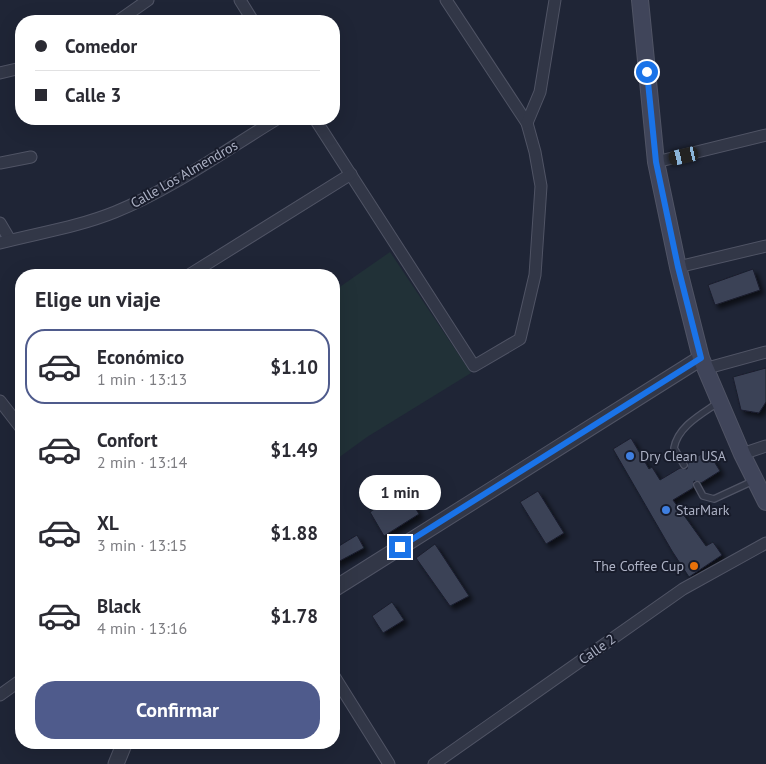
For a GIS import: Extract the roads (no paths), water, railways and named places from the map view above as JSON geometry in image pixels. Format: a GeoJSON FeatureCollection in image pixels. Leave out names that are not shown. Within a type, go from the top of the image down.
{"type":"FeatureCollection","features":[{"type":"Feature","properties":{"kind":"main road"},"geometry":{"type":"LineString","coordinates":[[640,0],[656,162],[678,267],[702,363],[742,454],[766,502]]}},
{"type":"Feature","properties":{"kind":"street"},"geometry":{"type":"LineString","coordinates":[[127,15],[148,0]]}},
{"type":"Feature","properties":{"kind":"street"},"geometry":{"type":"LineString","coordinates":[[240,0],[249,15]]}},
{"type":"Feature","properties":{"kind":"street"},"geometry":{"type":"LineString","coordinates":[[320,125],[474,366],[520,339],[535,275],[541,186],[527,123],[446,0]]}},
{"type":"Feature","properties":{"kind":"street"},"geometry":{"type":"LineString","coordinates":[[527,123],[540,92],[555,0]]}},
{"type":"Feature","properties":{"kind":"street"},"geometry":{"type":"LineString","coordinates":[[0,73],[15,69]]}},
{"type":"Feature","properties":{"kind":"street","name":"Calle Los Almendros"},"geometry":{"type":"LineString","coordinates":[[5,241],[87,222],[116,212],[180,179],[267,125]]}},
{"type":"Feature","properties":{"kind":"street"},"geometry":{"type":"LineString","coordinates":[[656,162],[766,135]]}},
{"type":"Feature","properties":{"kind":"street"},"geometry":{"type":"LineString","coordinates":[[0,163],[31,157]]}},
{"type":"Feature","properties":{"kind":"street"},"geometry":{"type":"LineString","coordinates":[[199,269],[351,174]]}},
{"type":"Feature","properties":{"kind":"street"},"geometry":{"type":"LineString","coordinates":[[0,224],[5,241]]}},
{"type":"Feature","properties":{"kind":"street"},"geometry":{"type":"LineString","coordinates":[[678,267],[766,246]]}},
{"type":"Feature","properties":{"kind":"street"},"geometry":{"type":"LineString","coordinates":[[340,585],[702,363],[766,352]]}},
{"type":"Feature","properties":{"kind":"street"},"geometry":{"type":"LineString","coordinates":[[0,401],[15,420]]}},
{"type":"Feature","properties":{"kind":"street"},"geometry":{"type":"LineString","coordinates":[[742,454],[766,446]]}},
{"type":"Feature","properties":{"kind":"street","name":"Calle 2"},"geometry":{"type":"LineString","coordinates":[[434,764],[684,589],[766,543]]}},
{"type":"Feature","properties":{"kind":"street"},"geometry":{"type":"LineString","coordinates":[[0,695],[15,684]]}},
{"type":"Feature","properties":{"kind":"street"},"geometry":{"type":"LineString","coordinates":[[340,685],[390,764]]}},
{"type":"Feature","properties":{"kind":"street"},"geometry":{"type":"LineString","coordinates":[[116,763],[122,749]]}},
{"type":"Feature","properties":{"kind":"lane"},"geometry":{"type":"LineString","coordinates":[[684,465],[674,448],[678,435],[719,402]]}},
{"type":"Feature","properties":{"kind":"lane"},"geometry":{"type":"LineString","coordinates":[[697,485],[703,496],[714,500],[755,480]]}},
{"type":"Feature","properties":{"kind":"place","name":"Dry Clean USA"},"geometry":{"type":"Point","coordinates":[630,456]}},
{"type":"Feature","properties":{"kind":"place","name":"StarMark"},"geometry":{"type":"Point","coordinates":[666,510]}},
{"type":"Feature","properties":{"kind":"place","name":"The Coffee Cup"},"geometry":{"type":"Point","coordinates":[694,566]}}]}
